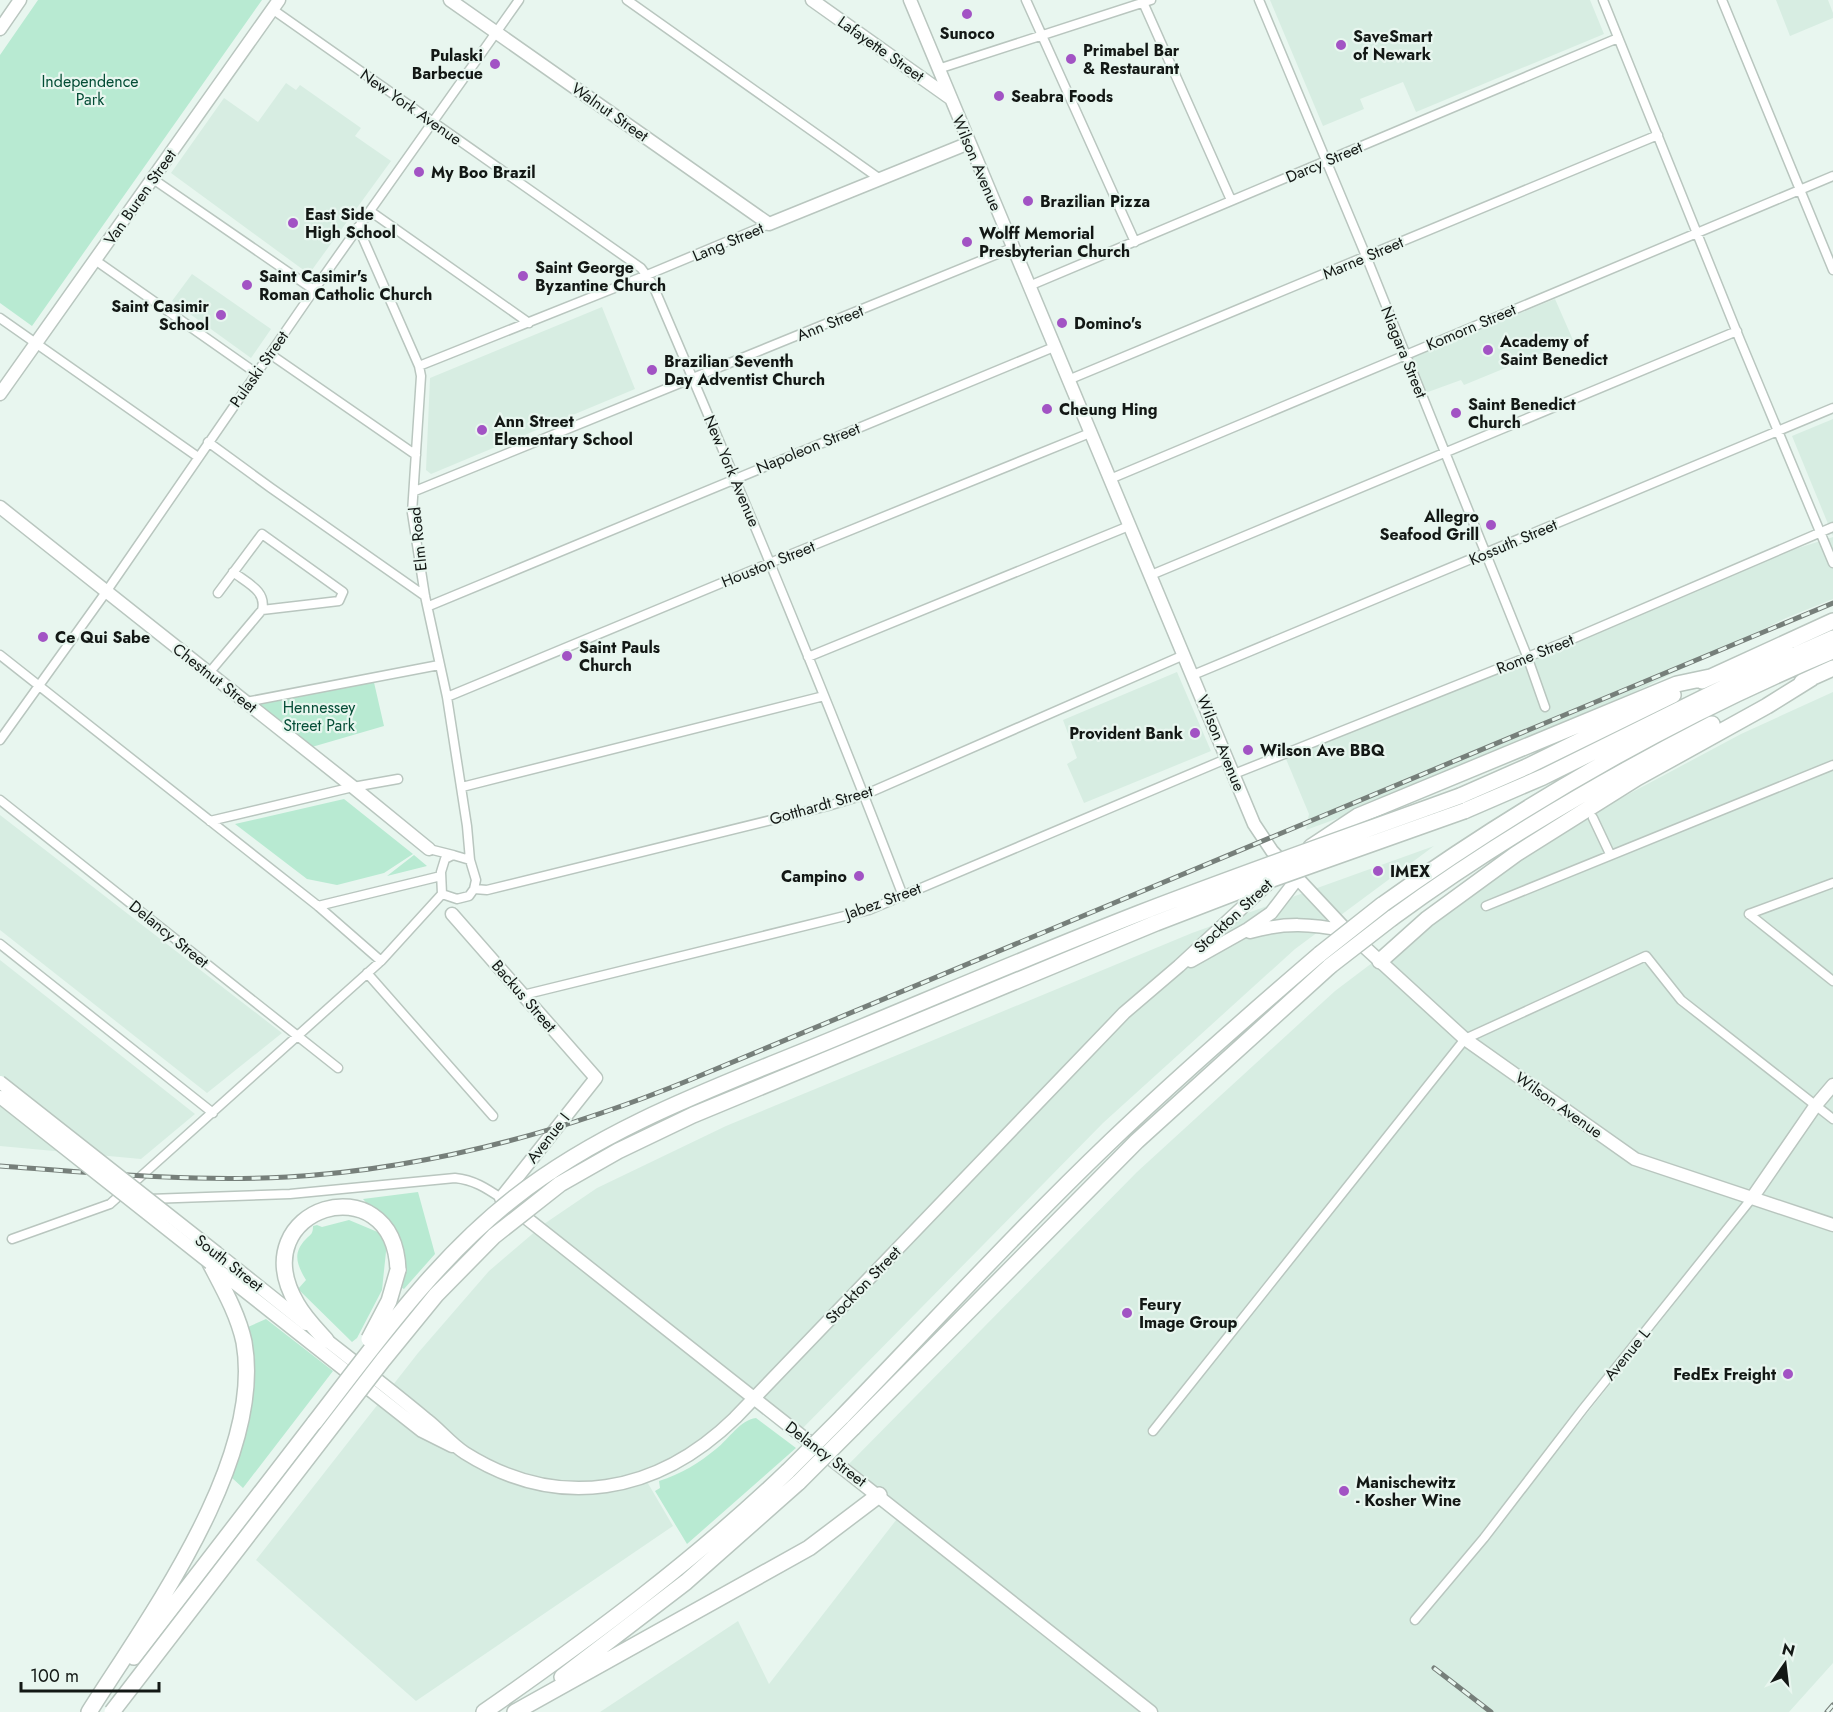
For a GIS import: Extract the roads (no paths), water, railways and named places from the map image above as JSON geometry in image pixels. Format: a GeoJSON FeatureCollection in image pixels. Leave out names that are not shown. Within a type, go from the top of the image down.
{"type":"FeatureCollection","features":[{"type":"Feature","properties":{"kind":"highway"},"geometry":{"type":"LineString","coordinates":[[112,1712],[435,1295],[494,1236],[560,1184],[633,1143],[693,1115],[1156,923],[1462,803],[1710,677],[1833,621]]}},
{"type":"Feature","properties":{"kind":"highway"},"geometry":{"type":"LineString","coordinates":[[90,1712],[407,1304],[452,1254],[514,1198],[554,1169],[598,1143],[681,1103],[1129,918],[1462,803],[1536,780],[1739,680],[1829,646]]}},
{"type":"Feature","properties":{"kind":"highway"},"geometry":{"type":"LineString","coordinates":[[1325,960],[1382,905],[1488,833],[1604,764],[1829,646]]}},
{"type":"Feature","properties":{"kind":"highway"},"geometry":{"type":"LineString","coordinates":[[514,1712],[669,1596],[799,1482],[848,1423],[1038,1214],[1102,1150],[1233,1028],[1325,960],[1392,918],[1468,865],[1582,795],[1679,741],[1833,668]]}},
{"type":"Feature","properties":{"kind":"highway"},"geometry":{"type":"LineString","coordinates":[[1286,866],[1358,816],[1666,688],[1710,677]]}},
{"type":"Feature","properties":{"kind":"highway"},"geometry":{"type":"LineString","coordinates":[[1380,961],[1445,905],[1534,843],[1637,778],[1767,706],[1812,678]]}},
{"type":"Feature","properties":{"kind":"highway"},"geometry":{"type":"LineString","coordinates":[[315,1422],[384,1312],[393,1291],[398,1270],[395,1245],[388,1231],[378,1220],[352,1208],[338,1207],[315,1212],[296,1228],[285,1251],[287,1279],[297,1305],[326,1340]]}},
{"type":"Feature","properties":{"kind":"highway"},"geometry":{"type":"LineString","coordinates":[[90,1712],[188,1553],[213,1501],[234,1444],[245,1382],[244,1343],[234,1310],[213,1258]]}},
{"type":"Feature","properties":{"kind":"highway"},"geometry":{"type":"LineString","coordinates":[[486,1711],[652,1589],[730,1524],[788,1471],[848,1423]]}},
{"type":"Feature","properties":{"kind":"highway"},"geometry":{"type":"LineString","coordinates":[[514,1712],[809,1548],[879,1495]]}},
{"type":"Feature","properties":{"kind":"main road"},"geometry":{"type":"LineString","coordinates":[[0,29],[20,0]]}},
{"type":"Feature","properties":{"kind":"main road","name":"Walnut Street"},"geometry":{"type":"LineString","coordinates":[[450,0],[769,224]]}},
{"type":"Feature","properties":{"kind":"main road","name":"Lafayette Street"},"geometry":{"type":"LineString","coordinates":[[812,0],[950,98]]}},
{"type":"Feature","properties":{"kind":"main road","name":"Wilson Avenue"},"geometry":{"type":"LineString","coordinates":[[909,0],[1151,574],[1226,759],[1254,824],[1272,851],[1347,931],[1465,1039],[1635,1160],[1833,1225]]}},
{"type":"Feature","properties":{"kind":"main road","name":"Van Buren Street"},"geometry":{"type":"LineString","coordinates":[[0,394],[276,4]]}},
{"type":"Feature","properties":{"kind":"main road","name":"Lang Street"},"geometry":{"type":"LineString","coordinates":[[769,224],[969,143]]}},
{"type":"Feature","properties":{"kind":"main road","name":"Chestnut Street"},"geometry":{"type":"LineString","coordinates":[[0,507],[429,849]]}},
{"type":"Feature","properties":{"kind":"main road","name":"Stockton Street"},"geometry":{"type":"LineString","coordinates":[[493,1469],[527,1482],[559,1488],[592,1488],[636,1480],[672,1466],[700,1449],[754,1398],[1124,1013],[1179,966],[1286,866]]}},
{"type":"Feature","properties":{"kind":"main road","name":"Stockton Street"},"geometry":{"type":"LineString","coordinates":[[1179,966],[1208,953],[1271,913],[1297,879]]}},
{"type":"Feature","properties":{"kind":"main road","name":"Backus Street"},"geometry":{"type":"LineString","coordinates":[[452,914],[596,1078]]}},
{"type":"Feature","properties":{"kind":"main road"},"geometry":{"type":"LineString","coordinates":[[1237,935],[1273,925],[1290,924],[1313,924],[1347,931]]}},
{"type":"Feature","properties":{"kind":"main road","name":"Avenue I"},"geometry":{"type":"LineString","coordinates":[[501,1198],[596,1078]]}},
{"type":"Feature","properties":{"kind":"main road","name":"South Street"},"geometry":{"type":"LineString","coordinates":[[0,1082],[422,1431],[493,1469]]}},
{"type":"Feature","properties":{"kind":"main road","name":"Avenue L"},"geometry":{"type":"LineString","coordinates":[[1752,1198],[1816,1105],[1833,1085]]}},
{"type":"Feature","properties":{"kind":"main road","name":"South Street"},"geometry":{"type":"LineString","coordinates":[[0,1097],[326,1340],[430,1422],[456,1448]]}},
{"type":"Feature","properties":{"kind":"main road","name":"Delancy Street"},"geometry":{"type":"LineString","coordinates":[[501,1198],[1151,1712]]}},
{"type":"Feature","properties":{"kind":"street","name":"Pulaski Street"},"geometry":{"type":"LineString","coordinates":[[0,740],[106,592],[314,290],[519,0]]}},
{"type":"Feature","properties":{"kind":"street"},"geometry":{"type":"LineString","coordinates":[[627,0],[880,179]]}},
{"type":"Feature","properties":{"kind":"street"},"geometry":{"type":"LineString","coordinates":[[1026,0],[1135,242]]}},
{"type":"Feature","properties":{"kind":"street","name":"Niagara Street"},"geometry":{"type":"LineString","coordinates":[[1259,0],[1366,256],[1545,706]]}},
{"type":"Feature","properties":{"kind":"street"},"geometry":{"type":"LineString","coordinates":[[1603,0],[1833,563]]}},
{"type":"Feature","properties":{"kind":"street"},"geometry":{"type":"LineString","coordinates":[[1722,0],[1833,270]]}},
{"type":"Feature","properties":{"kind":"street"},"geometry":{"type":"LineString","coordinates":[[938,69],[1146,1],[1231,200]]}},
{"type":"Feature","properties":{"kind":"street","name":"New York Avenue"},"geometry":{"type":"LineString","coordinates":[[276,4],[434,122],[641,268],[647,275],[694,379],[770,563],[903,896]]}},
{"type":"Feature","properties":{"kind":"street","name":"Darcy Street"},"geometry":{"type":"LineString","coordinates":[[1029,286],[1618,38]]}},
{"type":"Feature","properties":{"kind":"street","name":"Marne Street"},"geometry":{"type":"LineString","coordinates":[[1068,380],[1658,135]]}},
{"type":"Feature","properties":{"kind":"street","name":"Komorn Street"},"geometry":{"type":"LineString","coordinates":[[1110,478],[1833,176]]}},
{"type":"Feature","properties":{"kind":"street"},"geometry":{"type":"LineString","coordinates":[[153,178],[314,290]]}},
{"type":"Feature","properties":{"kind":"street"},"geometry":{"type":"LineString","coordinates":[[370,211],[529,323]]}},
{"type":"Feature","properties":{"kind":"street","name":"Lang Street"},"geometry":{"type":"LineString","coordinates":[[419,366],[769,224]]}},
{"type":"Feature","properties":{"kind":"street","name":"Elm Road"},"geometry":{"type":"LineString","coordinates":[[358,227],[419,366],[421,376],[412,513],[425,596],[447,697],[462,788],[470,860]]}},
{"type":"Feature","properties":{"kind":"street","name":"Ann Street"},"geometry":{"type":"LineString","coordinates":[[415,491],[1012,248]]}},
{"type":"Feature","properties":{"kind":"street"},"geometry":{"type":"LineString","coordinates":[[95,260],[256,374]]}},
{"type":"Feature","properties":{"kind":"street"},"geometry":{"type":"LineString","coordinates":[[0,318],[198,457]]}},
{"type":"Feature","properties":{"kind":"street"},"geometry":{"type":"LineString","coordinates":[[1151,574],[1737,331]]}},
{"type":"Feature","properties":{"kind":"street","name":"Napoleon Street"},"geometry":{"type":"LineString","coordinates":[[429,606],[1054,347]]}},
{"type":"Feature","properties":{"kind":"street"},"geometry":{"type":"LineString","coordinates":[[270,354],[416,455]]}},
{"type":"Feature","properties":{"kind":"street","name":"Kossuth Street"},"geometry":{"type":"LineString","coordinates":[[1193,675],[1833,408]]}},
{"type":"Feature","properties":{"kind":"street","name":"Houston Street"},"geometry":{"type":"LineString","coordinates":[[447,697],[1090,433]]}},
{"type":"Feature","properties":{"kind":"street"},"geometry":{"type":"LineString","coordinates":[[208,442],[425,596]]}},
{"type":"Feature","properties":{"kind":"street"},"geometry":{"type":"LineString","coordinates":[[808,657],[1129,526]]}},
{"type":"Feature","properties":{"kind":"street","name":"Rome Street"},"geometry":{"type":"LineString","coordinates":[[1234,774],[1527,657],[1833,527]]}},
{"type":"Feature","properties":{"kind":"street"},"geometry":{"type":"LineString","coordinates":[[218,593],[262,534],[343,592],[339,601],[262,610]]}},
{"type":"Feature","properties":{"kind":"street"},"geometry":{"type":"LineString","coordinates":[[209,674],[262,610],[264,602],[260,593],[233,572]]}},
{"type":"Feature","properties":{"kind":"street"},"geometry":{"type":"LineString","coordinates":[[0,655],[318,906],[381,961]]}},
{"type":"Feature","properties":{"kind":"street","name":"Gotthardt Street"},"geometry":{"type":"LineString","coordinates":[[474,889],[487,890],[828,806],[864,795],[1184,655]]}},
{"type":"Feature","properties":{"kind":"street"},"geometry":{"type":"LineString","coordinates":[[246,702],[440,665]]}},
{"type":"Feature","properties":{"kind":"street"},"geometry":{"type":"LineString","coordinates":[[462,788],[824,696]]}},
{"type":"Feature","properties":{"kind":"street","name":"Jabez Street"},"geometry":{"type":"LineString","coordinates":[[523,995],[869,910],[1226,759]]}},
{"type":"Feature","properties":{"kind":"street"},"geometry":{"type":"LineString","coordinates":[[1486,906],[1833,765]]}},
{"type":"Feature","properties":{"kind":"street"},"geometry":{"type":"LineString","coordinates":[[210,821],[353,787],[398,779]]}},
{"type":"Feature","properties":{"kind":"street","name":"Delancy Street"},"geometry":{"type":"LineString","coordinates":[[0,800],[338,1068]]}},
{"type":"Feature","properties":{"kind":"street"},"geometry":{"type":"LineString","coordinates":[[1593,818],[1610,854]]}},
{"type":"Feature","properties":{"kind":"street"},"geometry":{"type":"LineString","coordinates":[[429,849],[470,860],[476,880],[474,889],[469,896],[457,899],[445,895]]}},
{"type":"Feature","properties":{"kind":"street"},"geometry":{"type":"LineString","coordinates":[[429,849],[442,871]]}},
{"type":"Feature","properties":{"kind":"street"},"geometry":{"type":"LineString","coordinates":[[452,914],[445,895],[442,871],[445,859],[453,855]]}},
{"type":"Feature","properties":{"kind":"street"},"geometry":{"type":"LineString","coordinates":[[318,906],[442,871]]}},
{"type":"Feature","properties":{"kind":"street"},"geometry":{"type":"LineString","coordinates":[[1833,882],[1749,914],[1833,981]]}},
{"type":"Feature","properties":{"kind":"street"},"geometry":{"type":"LineString","coordinates":[[110,1204],[381,961],[445,895]]}},
{"type":"Feature","properties":{"kind":"street"},"geometry":{"type":"LineString","coordinates":[[452,914],[457,899]]}},
{"type":"Feature","properties":{"kind":"street"},"geometry":{"type":"LineString","coordinates":[[0,944],[213,1113]]}},
{"type":"Feature","properties":{"kind":"street"},"geometry":{"type":"LineString","coordinates":[[1153,1431],[1465,1039],[1646,957],[1682,1000],[1833,1119]]}},
{"type":"Feature","properties":{"kind":"street"},"geometry":{"type":"LineString","coordinates":[[367,973],[493,1116]]}},
{"type":"Feature","properties":{"kind":"street"},"geometry":{"type":"LineString","coordinates":[[12,1239],[110,1204],[154,1199],[290,1194],[455,1178],[480,1184],[501,1198]]}},
{"type":"Feature","properties":{"kind":"street","name":"Avenue L"},"geometry":{"type":"LineString","coordinates":[[1415,1620],[1491,1529],[1583,1409],[1752,1198]]}},
{"type":"Feature","properties":{"kind":"railway"},"geometry":{"type":"LineString","coordinates":[[0,1166],[179,1178],[287,1177],[339,1173],[391,1166],[494,1145],[594,1116],[692,1079],[1833,603]]}},
{"type":"Feature","properties":{"kind":"railway"},"geometry":{"type":"LineString","coordinates":[[1434,1668],[1491,1712]]}},
{"type":"Feature","properties":{"kind":"railway"},"geometry":{"type":"LineString","coordinates":[[1827,1712],[1833,1705]]}},
{"type":"Feature","properties":{"kind":"place","name":"Sunoco"},"geometry":{"type":"Point","coordinates":[967,14]}},
{"type":"Feature","properties":{"kind":"place","name":"SaveSmart of Newark"},"geometry":{"type":"Point","coordinates":[1341,45]}},
{"type":"Feature","properties":{"kind":"place","name":"Primabel Bar & Restaurant"},"geometry":{"type":"Point","coordinates":[1071,59]}},
{"type":"Feature","properties":{"kind":"place","name":"Pulaski Barbecue"},"geometry":{"type":"Point","coordinates":[495,64]}},
{"type":"Feature","properties":{"kind":"place","name":"Seabra Foods"},"geometry":{"type":"Point","coordinates":[999,96]}},
{"type":"Feature","properties":{"kind":"place","name":"My Boo Brazil"},"geometry":{"type":"Point","coordinates":[419,172]}},
{"type":"Feature","properties":{"kind":"place","name":"Brazilian Pizza"},"geometry":{"type":"Point","coordinates":[1028,201]}},
{"type":"Feature","properties":{"kind":"place","name":"East Side High School"},"geometry":{"type":"Point","coordinates":[293,223]}},
{"type":"Feature","properties":{"kind":"place","name":"Wolff Memorial Presbyterian Church"},"geometry":{"type":"Point","coordinates":[967,242]}},
{"type":"Feature","properties":{"kind":"place","name":"Saint George Byzantine Church"},"geometry":{"type":"Point","coordinates":[523,276]}},
{"type":"Feature","properties":{"kind":"place","name":"Saint Casimir's Roman Catholic Church"},"geometry":{"type":"Point","coordinates":[247,285]}},
{"type":"Feature","properties":{"kind":"place","name":"Saint Casimir School"},"geometry":{"type":"Point","coordinates":[221,315]}},
{"type":"Feature","properties":{"kind":"place","name":"Domino's"},"geometry":{"type":"Point","coordinates":[1062,323]}},
{"type":"Feature","properties":{"kind":"place","name":"Academy of Saint Benedict"},"geometry":{"type":"Point","coordinates":[1488,350]}},
{"type":"Feature","properties":{"kind":"place","name":"Brazilian Seventh Day Adventist Church"},"geometry":{"type":"Point","coordinates":[652,370]}},
{"type":"Feature","properties":{"kind":"place","name":"Cheung Hing"},"geometry":{"type":"Point","coordinates":[1047,409]}},
{"type":"Feature","properties":{"kind":"place","name":"Saint Benedict Church"},"geometry":{"type":"Point","coordinates":[1456,413]}},
{"type":"Feature","properties":{"kind":"place","name":"Ann Street Elementary School"},"geometry":{"type":"Point","coordinates":[482,430]}},
{"type":"Feature","properties":{"kind":"place","name":"Allegro Seafood Grill"},"geometry":{"type":"Point","coordinates":[1491,525]}},
{"type":"Feature","properties":{"kind":"place","name":"Ce Qui Sabe"},"geometry":{"type":"Point","coordinates":[43,637]}},
{"type":"Feature","properties":{"kind":"place","name":"Saint Pauls Church"},"geometry":{"type":"Point","coordinates":[567,656]}},
{"type":"Feature","properties":{"kind":"place","name":"Provident Bank"},"geometry":{"type":"Point","coordinates":[1195,733]}},
{"type":"Feature","properties":{"kind":"place","name":"Wilson Ave BBQ"},"geometry":{"type":"Point","coordinates":[1248,750]}},
{"type":"Feature","properties":{"kind":"place","name":"IMEX"},"geometry":{"type":"Point","coordinates":[1378,871]}},
{"type":"Feature","properties":{"kind":"place","name":"Campino"},"geometry":{"type":"Point","coordinates":[859,876]}},
{"type":"Feature","properties":{"kind":"place","name":"Feury Image Group"},"geometry":{"type":"Point","coordinates":[1127,1313]}},
{"type":"Feature","properties":{"kind":"place","name":"FedEx Freight"},"geometry":{"type":"Point","coordinates":[1788,1374]}},
{"type":"Feature","properties":{"kind":"place","name":"Manischewitz - Kosher Wine"},"geometry":{"type":"Point","coordinates":[1344,1491]}},
{"type":"Feature","properties":{"kind":"park label","name":"Independence Park"},"geometry":{"type":"Point","coordinates":[90,90]}},
{"type":"Feature","properties":{"kind":"park label","name":"Hennessey Street Park"},"geometry":{"type":"Point","coordinates":[319,716]}}]}
